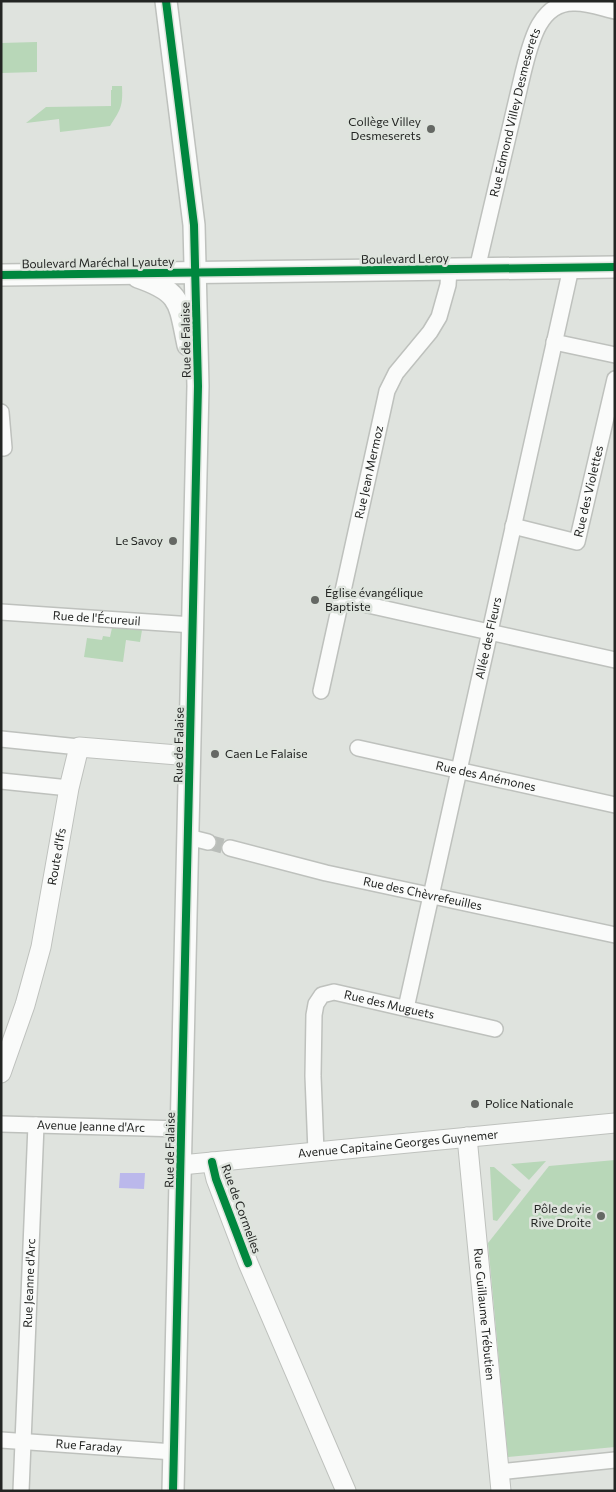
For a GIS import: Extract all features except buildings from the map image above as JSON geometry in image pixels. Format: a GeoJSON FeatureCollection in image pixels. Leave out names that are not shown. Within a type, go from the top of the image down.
{"type":"FeatureCollection","features":[{"type":"Feature","properties":{"kind":"main road","name":"Rue de Falaise"},"geometry":{"type":"LineString","coordinates":[[166,1],[194,225],[198,386],[190,756],[198,839],[182,1129],[173,1491]]}},
{"type":"Feature","properties":{"kind":"main road","name":"Boulevard Leroy"},"geometry":{"type":"LineString","coordinates":[[195,273],[615,267]]}},
{"type":"Feature","properties":{"kind":"main road","name":"Boulevard Maréchal Lyautey"},"geometry":{"type":"LineString","coordinates":[[1,275],[195,273]]}},
{"type":"Feature","properties":{"kind":"main road"},"geometry":{"type":"LineString","coordinates":[[115,274],[139,277],[172,293],[180,306],[198,386]]}},
{"type":"Feature","properties":{"kind":"street","name":"Rue Edmond Villey Desmeserets"},"geometry":{"type":"LineString","coordinates":[[477,269],[523,73],[540,23],[554,7],[574,2],[599,4],[615,11]]}},
{"type":"Feature","properties":{"kind":"street","name":"Allée des Fleurs"},"geometry":{"type":"LineString","coordinates":[[406,1008],[571,268]]}},
{"type":"Feature","properties":{"kind":"street","name":"Rue Jean Mermoz"},"geometry":{"type":"LineString","coordinates":[[321,691],[387,391],[396,372],[430,332],[439,317],[448,285],[449,270]]}},
{"type":"Feature","properties":{"kind":"street"},"geometry":{"type":"LineString","coordinates":[[554,342],[615,355]]}},
{"type":"Feature","properties":{"kind":"street","name":"Rue des Violettes"},"geometry":{"type":"LineString","coordinates":[[513,526],[576,542],[615,379]]}},
{"type":"Feature","properties":{"kind":"street"},"geometry":{"type":"LineString","coordinates":[[1,412],[4,448],[1,448]]}},
{"type":"Feature","properties":{"kind":"street"},"geometry":{"type":"LineString","coordinates":[[341,600],[615,660]]}},
{"type":"Feature","properties":{"kind":"street","name":"Rue de l'Écureuil"},"geometry":{"type":"LineString","coordinates":[[1,612],[193,625]]}},
{"type":"Feature","properties":{"kind":"street"},"geometry":{"type":"LineString","coordinates":[[1,739],[190,756]]}},
{"type":"Feature","properties":{"kind":"street","name":"Route d'Ifs"},"geometry":{"type":"LineString","coordinates":[[1,1073],[25,1005],[41,947],[69,788],[79,747]]}},
{"type":"Feature","properties":{"kind":"street","name":"Rue des Anémones"},"geometry":{"type":"LineString","coordinates":[[358,748],[615,805]]}},
{"type":"Feature","properties":{"kind":"street"},"geometry":{"type":"LineString","coordinates":[[1,781],[69,788]]}},
{"type":"Feature","properties":{"kind":"street","name":"Rue des Chèvrefeuilles"},"geometry":{"type":"LineString","coordinates":[[230,848],[326,873],[615,935]]}},
{"type":"Feature","properties":{"kind":"street","name":"Rue des Muguets"},"geometry":{"type":"LineString","coordinates":[[316,1152],[313,1076],[314,1015],[318,999],[322,995],[334,992],[495,1029]]}},
{"type":"Feature","properties":{"kind":"street","name":"Avenue Capitaine Georges Guynemer"},"geometry":{"type":"LineString","coordinates":[[181,1165],[615,1123]]}},
{"type":"Feature","properties":{"kind":"street","name":"Avenue Jeanne d'Arc"},"geometry":{"type":"LineString","coordinates":[[1,1124],[182,1129]]}},
{"type":"Feature","properties":{"kind":"street","name":"Rue Jeanne d'Arc"},"geometry":{"type":"LineString","coordinates":[[22,1491],[36,1125]]}},
{"type":"Feature","properties":{"kind":"street","name":"Rue Guillaume Trébutien"},"geometry":{"type":"LineString","coordinates":[[467,1137],[500,1481]]}},
{"type":"Feature","properties":{"kind":"street","name":"Rue de Cormelles"},"geometry":{"type":"LineString","coordinates":[[212,1162],[248,1263],[346,1491]]}},
{"type":"Feature","properties":{"kind":"street","name":"Rue Faraday"},"geometry":{"type":"LineString","coordinates":[[1,1440],[174,1452]]}},
{"type":"Feature","properties":{"kind":"street"},"geometry":{"type":"LineString","coordinates":[[500,1481],[615,1460]]}},
{"type":"Feature","properties":{"kind":"green space"},"geometry":{"type":"Polygon","coordinates":[[[37,42],[37,72],[1,73],[1,43],[37,42]]]}},
{"type":"Feature","properties":{"kind":"green space"},"geometry":{"type":"Polygon","coordinates":[[[112,86],[122,86],[122,103],[110,126],[60,132],[59,119],[26,123],[46,107],[111,106],[112,86]]]}},
{"type":"Feature","properties":{"kind":"green space"},"geometry":{"type":"Polygon","coordinates":[[[112,628],[142,630],[140,642],[126,640],[123,662],[84,657],[87,638],[102,640],[103,636],[110,637],[112,628]]]}},
{"type":"Feature","properties":{"kind":"green space"},"geometry":{"type":"Polygon","coordinates":[[[615,1160],[615,1447],[508,1457],[488,1243],[549,1166],[615,1160]]]}},
{"type":"Feature","properties":{"kind":"green space"},"geometry":{"type":"Polygon","coordinates":[[[546,1161],[529,1180],[511,1164],[546,1161]]]}},
{"type":"Feature","properties":{"kind":"green space"},"geometry":{"type":"Polygon","coordinates":[[[490,1167],[494,1167],[521,1190],[497,1221],[493,1220],[490,1167]]]}},
{"type":"Feature","properties":{"kind":"water"},"geometry":{"type":"Polygon","coordinates":[[[120,1173],[145,1173],[144,1189],[119,1188],[120,1173]]]}},
{"type":"Feature","properties":{"kind":"tunnel"},"geometry":{"type":"LineString","coordinates":[[208,842],[230,848]]}},
{"type":"Feature","properties":{"kind":"cycle path"},"geometry":{"type":"LineString","coordinates":[[166,1],[194,225],[198,386],[173,1491]]}},
{"type":"Feature","properties":{"kind":"cycle path"},"geometry":{"type":"LineString","coordinates":[[1,275],[615,267]]}},
{"type":"Feature","properties":{"kind":"cycle path"},"geometry":{"type":"LineString","coordinates":[[212,1162],[216,1179],[248,1263]]}},
{"type":"Feature","properties":{"kind":"place","name":"Collège Villey Desmeserets"},"geometry":{"type":"Point","coordinates":[431,129]}},
{"type":"Feature","properties":{"kind":"place","name":"Le Savoy"},"geometry":{"type":"Point","coordinates":[173,541]}},
{"type":"Feature","properties":{"kind":"place","name":"Église évangélique Baptiste"},"geometry":{"type":"Point","coordinates":[315,600]}},
{"type":"Feature","properties":{"kind":"place","name":"Caen Le Falaise"},"geometry":{"type":"Point","coordinates":[215,754]}},
{"type":"Feature","properties":{"kind":"place","name":"Police Nationale"},"geometry":{"type":"Point","coordinates":[475,1104]}},
{"type":"Feature","properties":{"kind":"place","name":"Pôle de vie Rive Droite"},"geometry":{"type":"Point","coordinates":[601,1216]}}]}
